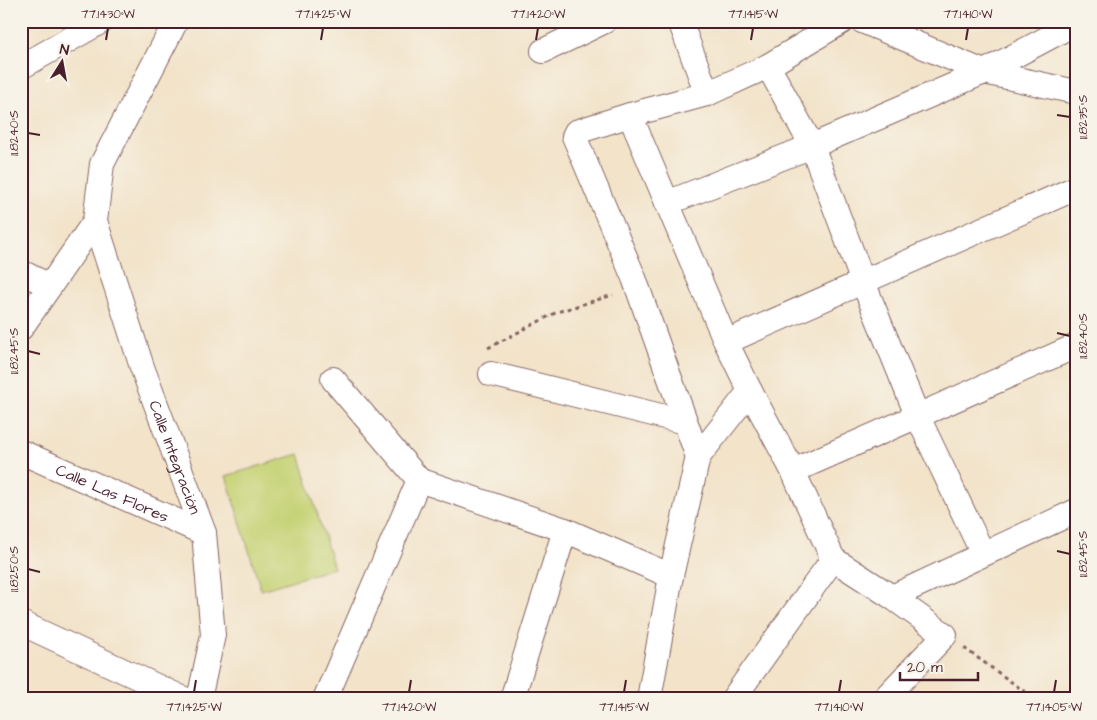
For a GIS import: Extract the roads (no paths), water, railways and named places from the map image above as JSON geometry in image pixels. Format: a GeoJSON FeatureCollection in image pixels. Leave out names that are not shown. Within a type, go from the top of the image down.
{"type":"FeatureCollection","features":[{"type":"Feature","properties":{"kind":"street"},"geometry":{"type":"LineString","coordinates":[[21,67],[102,21]]}},
{"type":"Feature","properties":{"kind":"street","name":"Calle Integración"},"geometry":{"type":"LineString","coordinates":[[176,21],[102,164],[95,221],[142,367],[204,533],[213,635],[199,699]]}},
{"type":"Feature","properties":{"kind":"street"},"geometry":{"type":"LineString","coordinates":[[543,51],[605,21]]}},
{"type":"Feature","properties":{"kind":"street"},"geometry":{"type":"LineString","coordinates":[[680,21],[707,94]]}},
{"type":"Feature","properties":{"kind":"street"},"geometry":{"type":"LineString","coordinates":[[698,457],[637,287],[574,136],[576,132],[707,94],[768,66],[843,21]]}},
{"type":"Feature","properties":{"kind":"street"},"geometry":{"type":"LineString","coordinates":[[862,21],[984,72],[1076,92]]}},
{"type":"Feature","properties":{"kind":"street"},"geometry":{"type":"LineString","coordinates":[[667,203],[812,146],[984,72],[1076,23]]}},
{"type":"Feature","properties":{"kind":"street"},"geometry":{"type":"LineString","coordinates":[[768,66],[812,146],[863,282],[917,415],[983,554]]}},
{"type":"Feature","properties":{"kind":"street"},"geometry":{"type":"LineString","coordinates":[[630,115],[726,342],[793,471],[833,559],[892,597],[945,635],[884,699]]}},
{"type":"Feature","properties":{"kind":"street"},"geometry":{"type":"LineString","coordinates":[[726,342],[1076,188]]}},
{"type":"Feature","properties":{"kind":"street","name":"Calle Integración"},"geometry":{"type":"LineString","coordinates":[[21,328],[95,221]]}},
{"type":"Feature","properties":{"kind":"street"},"geometry":{"type":"LineString","coordinates":[[21,272],[50,286]]}},
{"type":"Feature","properties":{"kind":"street"},"geometry":{"type":"LineString","coordinates":[[793,471],[1076,346]]}},
{"type":"Feature","properties":{"kind":"street"},"geometry":{"type":"LineString","coordinates":[[491,374],[685,422]]}},
{"type":"Feature","properties":{"kind":"street"},"geometry":{"type":"LineString","coordinates":[[333,379],[419,480],[565,530],[671,576]]}},
{"type":"Feature","properties":{"kind":"street"},"geometry":{"type":"LineString","coordinates":[[649,699],[671,576],[698,457],[750,391]]}},
{"type":"Feature","properties":{"kind":"street","name":"Calle Las Flores"},"geometry":{"type":"LineString","coordinates":[[21,452],[204,533]]}},
{"type":"Feature","properties":{"kind":"street"},"geometry":{"type":"LineString","coordinates":[[325,699],[419,480]]}},
{"type":"Feature","properties":{"kind":"street"},"geometry":{"type":"LineString","coordinates":[[892,597],[1076,511]]}},
{"type":"Feature","properties":{"kind":"street"},"geometry":{"type":"LineString","coordinates":[[512,699],[565,530]]}},
{"type":"Feature","properties":{"kind":"street"},"geometry":{"type":"LineString","coordinates":[[733,699],[833,559]]}},
{"type":"Feature","properties":{"kind":"street"},"geometry":{"type":"LineString","coordinates":[[21,623],[184,699]]}}]}
